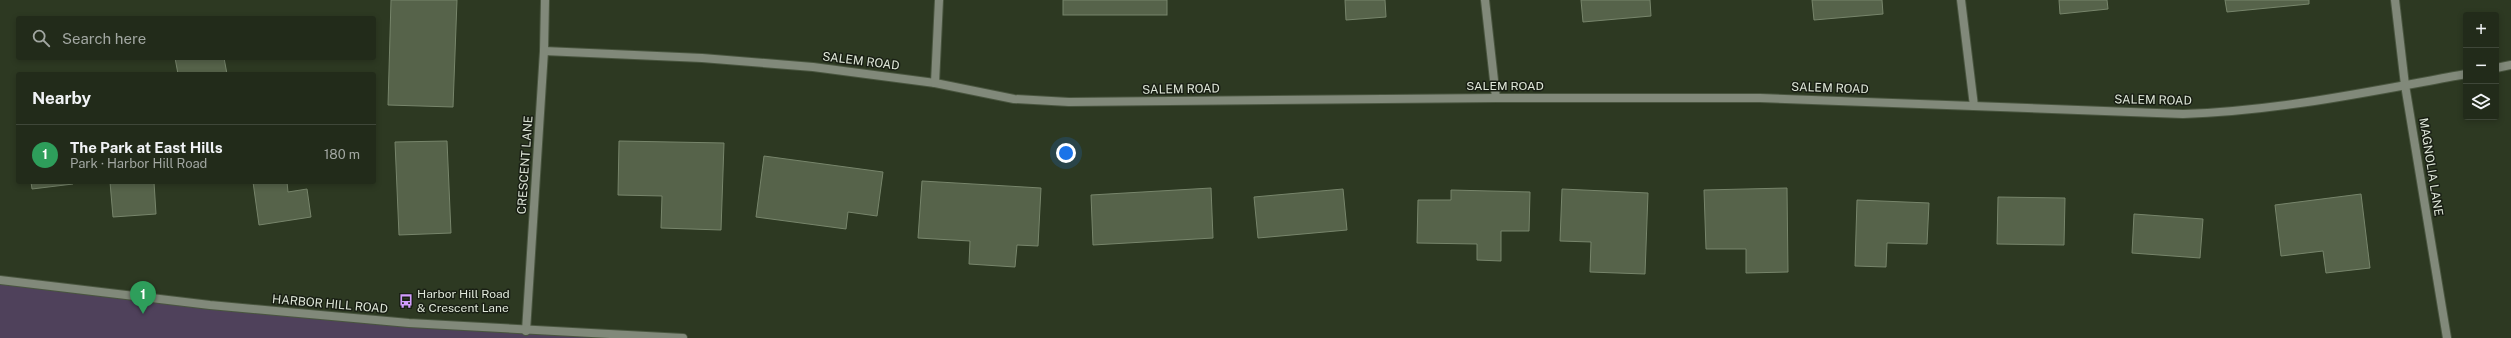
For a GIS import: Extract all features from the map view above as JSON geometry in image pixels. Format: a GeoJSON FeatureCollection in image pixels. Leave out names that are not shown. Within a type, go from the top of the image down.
{"type":"FeatureCollection","features":[{"type":"Feature","properties":{"kind":"street","name":"CRESCENT LANE"},"geometry":{"type":"LineString","coordinates":[[526,331],[544,51],[545,0]]}},
{"type":"Feature","properties":{"kind":"street"},"geometry":{"type":"LineString","coordinates":[[935,83],[940,0]]}},
{"type":"Feature","properties":{"kind":"street"},"geometry":{"type":"LineString","coordinates":[[1486,0],[1496,98]]}},
{"type":"Feature","properties":{"kind":"street"},"geometry":{"type":"LineString","coordinates":[[1961,0],[1974,106]]}},
{"type":"Feature","properties":{"kind":"street","name":"MAGNOLIA LANE"},"geometry":{"type":"LineString","coordinates":[[2395,0],[2405,85],[2447,338]]}},
{"type":"Feature","properties":{"kind":"street","name":"SALEM ROAD"},"geometry":{"type":"LineString","coordinates":[[544,51],[759,62],[935,83],[1014,99],[1069,102],[1496,98],[1760,98],[2212,113],[2299,104],[2463,75]]}},
{"type":"Feature","properties":{"kind":"street"},"geometry":{"type":"LineString","coordinates":[[2499,67],[2511,65]]}},
{"type":"Feature","properties":{"kind":"street","name":"HARBOR HILL ROAD"},"geometry":{"type":"LineString","coordinates":[[0,280],[225,306],[409,323],[526,331],[683,338]]}},
{"type":"Feature","properties":{"kind":"shaded area"},"geometry":{"type":"Polygon","coordinates":[[[0,281],[218,307],[683,338],[0,338],[0,281]]]}},
{"type":"Feature","properties":{"kind":"building"},"geometry":{"type":"Polygon","coordinates":[[[391,0],[457,0],[453,107],[388,105],[391,0]]]}},
{"type":"Feature","properties":{"kind":"building"},"geometry":{"type":"Polygon","coordinates":[[[1063,0],[1167,0],[1167,15],[1063,15],[1063,0]]]}},
{"type":"Feature","properties":{"kind":"building"},"geometry":{"type":"Polygon","coordinates":[[[1345,0],[1385,0],[1386,17],[1346,20],[1345,0]]]}},
{"type":"Feature","properties":{"kind":"building"},"geometry":{"type":"Polygon","coordinates":[[[1581,0],[1650,0],[1651,16],[1583,22],[1581,0]]]}},
{"type":"Feature","properties":{"kind":"building"},"geometry":{"type":"Polygon","coordinates":[[[1812,0],[1882,0],[1883,14],[1814,20],[1812,0]]]}},
{"type":"Feature","properties":{"kind":"building"},"geometry":{"type":"Polygon","coordinates":[[[2059,0],[2107,0],[2108,9],[2060,14],[2059,0]]]}},
{"type":"Feature","properties":{"kind":"building"},"geometry":{"type":"Polygon","coordinates":[[[2225,0],[2309,0],[2309,4],[2227,12],[2225,0]]]}},
{"type":"Feature","properties":{"kind":"building"},"geometry":{"type":"Polygon","coordinates":[[[175,60],[224,60],[227,72],[178,72],[175,60]]]}},
{"type":"Feature","properties":{"kind":"building"},"geometry":{"type":"Polygon","coordinates":[[[447,141],[451,233],[399,235],[395,142],[447,141]]]}},
{"type":"Feature","properties":{"kind":"building"},"geometry":{"type":"Polygon","coordinates":[[[619,141],[724,143],[721,230],[661,228],[662,196],[618,195],[619,141]]]}},
{"type":"Feature","properties":{"kind":"building"},"geometry":{"type":"Polygon","coordinates":[[[764,156],[883,172],[877,216],[848,212],[846,229],[756,217],[764,156]]]}},
{"type":"Feature","properties":{"kind":"building"},"geometry":{"type":"Polygon","coordinates":[[[922,181],[1041,188],[1038,246],[1017,245],[1015,267],[969,264],[970,241],[918,238],[922,181]]]}},
{"type":"Feature","properties":{"kind":"building"},"geometry":{"type":"Polygon","coordinates":[[[31,184],[73,184],[32,189],[31,184]]]}},
{"type":"Feature","properties":{"kind":"building"},"geometry":{"type":"Polygon","coordinates":[[[110,184],[154,184],[156,214],[113,217],[110,184]]]}},
{"type":"Feature","properties":{"kind":"building"},"geometry":{"type":"Polygon","coordinates":[[[253,184],[287,184],[288,192],[307,189],[311,217],[259,225],[253,184]]]}},
{"type":"Feature","properties":{"kind":"building"},"geometry":{"type":"Polygon","coordinates":[[[1211,188],[1213,238],[1093,245],[1091,195],[1211,188]]]}},
{"type":"Feature","properties":{"kind":"building"},"geometry":{"type":"Polygon","coordinates":[[[1787,188],[1788,272],[1746,273],[1746,249],[1706,249],[1704,190],[1787,188]]]}},
{"type":"Feature","properties":{"kind":"building"},"geometry":{"type":"Polygon","coordinates":[[[1343,189],[1347,230],[1258,238],[1254,197],[1343,189]]]}},
{"type":"Feature","properties":{"kind":"building"},"geometry":{"type":"Polygon","coordinates":[[[1562,189],[1648,193],[1645,274],[1590,272],[1591,242],[1560,241],[1562,189]]]}},
{"type":"Feature","properties":{"kind":"building"},"geometry":{"type":"Polygon","coordinates":[[[1451,190],[1530,192],[1529,231],[1501,231],[1501,261],[1477,260],[1477,244],[1417,243],[1418,200],[1451,200],[1451,190]]]}},
{"type":"Feature","properties":{"kind":"building"},"geometry":{"type":"Polygon","coordinates":[[[2361,194],[2370,268],[2326,273],[2323,251],[2281,256],[2275,205],[2361,194]]]}},
{"type":"Feature","properties":{"kind":"building"},"geometry":{"type":"Polygon","coordinates":[[[1998,197],[2065,198],[2064,245],[1997,244],[1998,197]]]}},
{"type":"Feature","properties":{"kind":"building"},"geometry":{"type":"Polygon","coordinates":[[[1857,200],[1929,203],[1927,244],[1887,243],[1886,267],[1855,266],[1857,200]]]}},
{"type":"Feature","properties":{"kind":"building"},"geometry":{"type":"Polygon","coordinates":[[[2134,214],[2203,219],[2200,258],[2132,253],[2134,214]]]}},
{"type":"Feature","properties":{"kind":"place","name":"Harbor Hill Road & Crescent Lane"},"geometry":{"type":"Point","coordinates":[406,301]}},
{"type":"Feature","properties":{"kind":"place","name":"The Park at East Hills"},"geometry":{"type":"Point","coordinates":[143,314]}}]}
